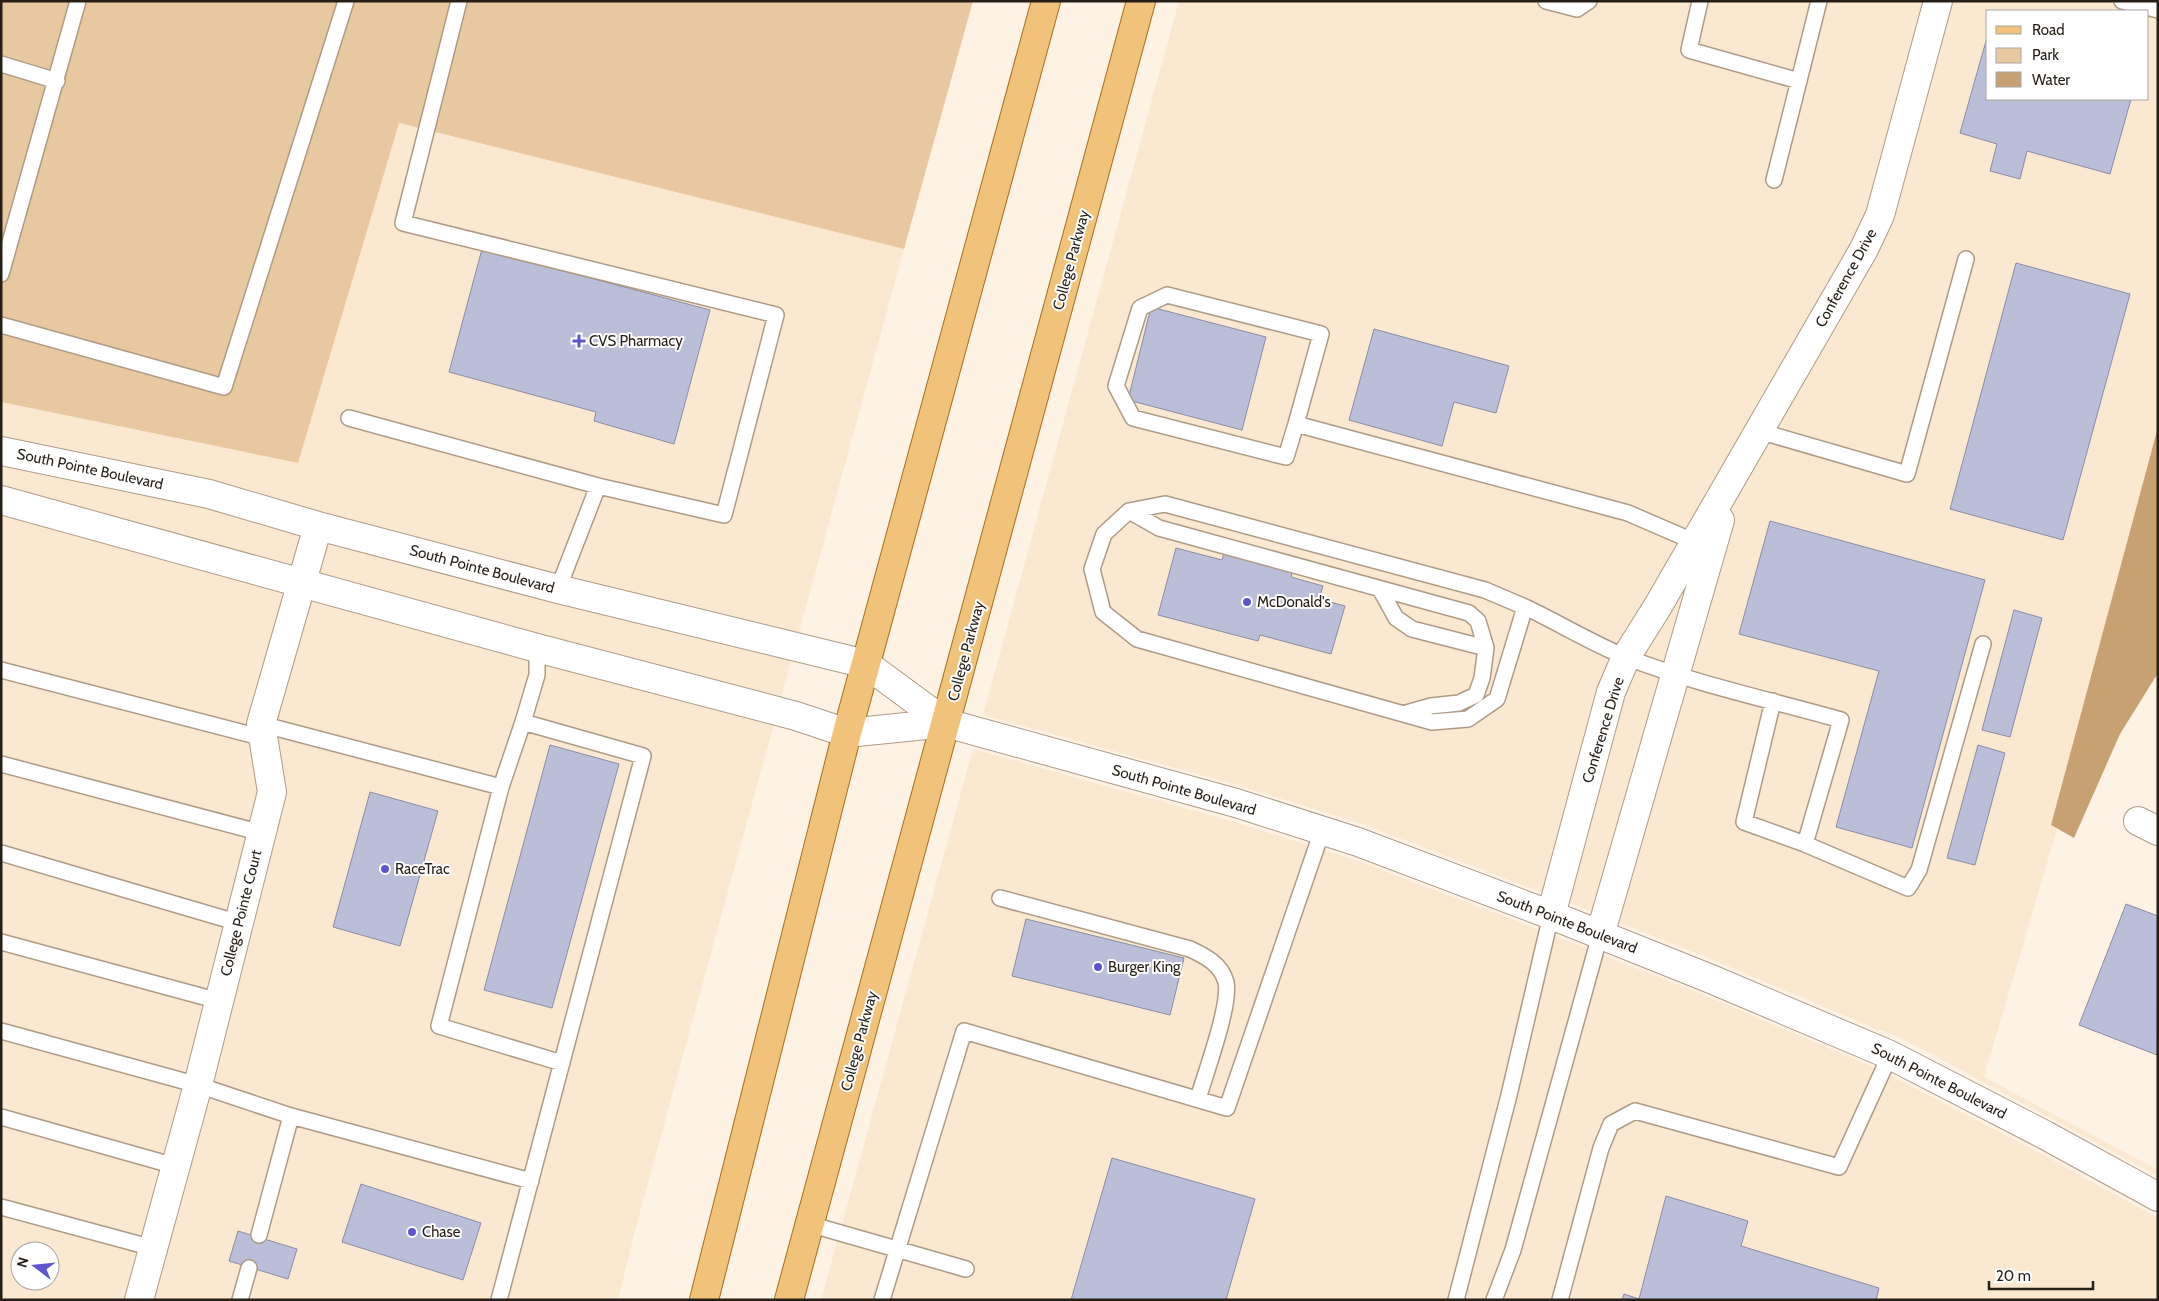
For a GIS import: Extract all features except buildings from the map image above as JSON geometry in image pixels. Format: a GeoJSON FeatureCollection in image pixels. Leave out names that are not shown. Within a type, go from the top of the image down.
{"type":"FeatureCollection","features":[{"type":"Feature","properties":{"kind":"main road"},"geometry":{"type":"LineString","coordinates":[[704,1300],[847,733],[1046,1]]}},
{"type":"Feature","properties":{"kind":"main road","name":"College Parkway"},"geometry":{"type":"LineString","coordinates":[[789,1300],[1141,1]]}},
{"type":"Feature","properties":{"kind":"street","name":"Conference Drive"},"geometry":{"type":"LineString","coordinates":[[1551,915],[1611,692],[1626,657],[1695,542],[1864,249],[1880,215],[1938,1]]}},
{"type":"Feature","properties":{"kind":"street","name":"South Pointe Boulevard"},"geometry":{"type":"LineString","coordinates":[[1,450],[209,494],[318,526],[558,589],[866,664],[946,724]]}},
{"type":"Feature","properties":{"kind":"street","name":"Conference Drive"},"geometry":{"type":"LineString","coordinates":[[1600,935],[1731,480]]}},
{"type":"Feature","properties":{"kind":"street","name":"South Pointe Boulevard"},"geometry":{"type":"LineString","coordinates":[[1,500],[537,648],[796,716],[847,733],[946,724],[1236,803],[1358,842],[1551,915],[1711,979],[1890,1055],[2045,1135],[2158,1197]]}},
{"type":"Feature","properties":{"kind":"street","name":"College Pointe Court"},"geometry":{"type":"LineString","coordinates":[[139,1300],[198,1086],[272,792],[263,731],[318,526]]}},
{"type":"Feature","properties":{"kind":"lane"},"geometry":{"type":"LineString","coordinates":[[1,274],[78,1]]}},
{"type":"Feature","properties":{"kind":"lane"},"geometry":{"type":"LineString","coordinates":[[1,325],[224,387],[346,1]]}},
{"type":"Feature","properties":{"kind":"lane"},"geometry":{"type":"LineString","coordinates":[[348,418],[598,486],[724,515],[776,315],[403,223],[458,1]]}},
{"type":"Feature","properties":{"kind":"lane"},"geometry":{"type":"LineString","coordinates":[[1546,1],[1577,9],[1589,1]]}},
{"type":"Feature","properties":{"kind":"lane"},"geometry":{"type":"LineString","coordinates":[[1700,1],[1689,50],[1799,81]]}},
{"type":"Feature","properties":{"kind":"lane"},"geometry":{"type":"LineString","coordinates":[[1774,180],[1819,1]]}},
{"type":"Feature","properties":{"kind":"lane"},"geometry":{"type":"LineString","coordinates":[[2122,1],[2158,10]]}},
{"type":"Feature","properties":{"kind":"lane"},"geometry":{"type":"LineString","coordinates":[[1,64],[57,80]]}},
{"type":"Feature","properties":{"kind":"lane"},"geometry":{"type":"LineString","coordinates":[[1759,431],[1907,474],[1966,259]]}},
{"type":"Feature","properties":{"kind":"lane"},"geometry":{"type":"LineString","coordinates":[[1168,294],[1321,334],[1296,424],[1286,457],[1133,418],[1116,386],[1140,308],[1168,294]]}},
{"type":"Feature","properties":{"kind":"lane"},"geometry":{"type":"LineString","coordinates":[[1296,424],[1628,513],[1695,542]]}},
{"type":"Feature","properties":{"kind":"lane"},"geometry":{"type":"LineString","coordinates":[[558,589],[598,486]]}},
{"type":"Feature","properties":{"kind":"lane"},"geometry":{"type":"LineString","coordinates":[[1525,607],[1497,699],[1468,719],[1432,722],[1137,639],[1103,612],[1092,569],[1104,534],[1129,511],[1165,504],[1485,590],[1525,607],[1626,657],[1675,674],[1841,720],[1805,844]]}},
{"type":"Feature","properties":{"kind":"lane"},"geometry":{"type":"LineString","coordinates":[[1129,511],[1159,528],[1469,613],[1478,621],[1486,648],[1482,678],[1476,695],[1459,703],[1431,706],[1403,714]]}},
{"type":"Feature","properties":{"kind":"lane"},"geometry":{"type":"LineString","coordinates":[[1380,588],[1396,618],[1412,629],[1486,648]]}},
{"type":"Feature","properties":{"kind":"lane"},"geometry":{"type":"LineString","coordinates":[[1773,701],[1744,822],[1805,844],[1908,888],[1919,870],[1983,644]]}},
{"type":"Feature","properties":{"kind":"lane"},"geometry":{"type":"LineString","coordinates":[[537,648],[537,675],[501,787],[439,1026],[562,1063]]}},
{"type":"Feature","properties":{"kind":"lane"},"geometry":{"type":"LineString","coordinates":[[1,670],[501,787]]}},
{"type":"Feature","properties":{"kind":"lane"},"geometry":{"type":"LineString","coordinates":[[499,1300],[643,756],[523,722]]}},
{"type":"Feature","properties":{"kind":"lane"},"geometry":{"type":"LineString","coordinates":[[1,764],[262,833]]}},
{"type":"Feature","properties":{"kind":"lane"},"geometry":{"type":"LineString","coordinates":[[882,1300],[964,1031],[1227,1108],[1322,831]]}},
{"type":"Feature","properties":{"kind":"lane"},"geometry":{"type":"LineString","coordinates":[[1,853],[239,923]]}},
{"type":"Feature","properties":{"kind":"lane"},"geometry":{"type":"LineString","coordinates":[[1000,898],[1190,949],[1213,960],[1226,982],[1226,1004],[1198,1099]]}},
{"type":"Feature","properties":{"kind":"lane"},"geometry":{"type":"LineString","coordinates":[[1456,1300],[1510,1094],[1551,915]]}},
{"type":"Feature","properties":{"kind":"lane"},"geometry":{"type":"LineString","coordinates":[[1494,1300],[1513,1250],[1600,935]]}},
{"type":"Feature","properties":{"kind":"lane"},"geometry":{"type":"LineString","coordinates":[[1,942],[219,1001]]}},
{"type":"Feature","properties":{"kind":"lane"},"geometry":{"type":"LineString","coordinates":[[1,1031],[198,1086],[291,1116],[531,1182]]}},
{"type":"Feature","properties":{"kind":"lane"},"geometry":{"type":"LineString","coordinates":[[1560,1300],[1601,1148],[1611,1124],[1635,1111],[1839,1167],[1890,1055]]}},
{"type":"Feature","properties":{"kind":"lane"},"geometry":{"type":"LineString","coordinates":[[258,1235],[291,1116]]}},
{"type":"Feature","properties":{"kind":"lane"},"geometry":{"type":"LineString","coordinates":[[1,1117],[175,1166]]}},
{"type":"Feature","properties":{"kind":"lane"},"geometry":{"type":"LineString","coordinates":[[1,1207],[153,1248]]}},
{"type":"Feature","properties":{"kind":"lane"},"geometry":{"type":"LineString","coordinates":[[809,1224],[966,1269]]}},
{"type":"Feature","properties":{"kind":"lane"},"geometry":{"type":"LineString","coordinates":[[240,1300],[249,1268]]}},
{"type":"Feature","properties":{"kind":"shaded area"},"geometry":{"type":"Polygon","coordinates":[[[1179,1],[2158,1],[2158,427],[2051,825],[2057,829],[1984,1077],[2158,1170],[2158,1176],[1916,1046],[1882,1030],[1577,906],[1365,825],[1240,786],[983,715],[1179,1]]]}},
{"type":"Feature","properties":{"kind":"shaded area"},"geometry":{"type":"Polygon","coordinates":[[[398,123],[904,249],[636,1227],[618,1300],[1,1300],[1,402],[297,463],[398,123]]]}},
{"type":"Feature","properties":{"kind":"shaded area"},"geometry":{"type":"Polygon","coordinates":[[[973,749],[1231,821],[1353,859],[1704,995],[1882,1071],[2036,1151],[2158,1218],[2158,1300],[821,1300],[973,749]]]}},
{"type":"Feature","properties":{"kind":"green space"},"geometry":{"type":"Polygon","coordinates":[[[1,1],[973,1],[904,249],[399,123],[298,463],[1,402],[1,1]]]}},
{"type":"Feature","properties":{"kind":"water"},"geometry":{"type":"Polygon","coordinates":[[[2158,427],[2158,673],[2120,734],[2074,838],[2051,825],[2158,427]]]}},
{"type":"Feature","properties":{"kind":"place","name":"CVS Pharmacy"},"geometry":{"type":"Point","coordinates":[579,341]}},
{"type":"Feature","properties":{"kind":"place","name":"McDonald's"},"geometry":{"type":"Point","coordinates":[1247,602]}},
{"type":"Feature","properties":{"kind":"place","name":"RaceTrac"},"geometry":{"type":"Point","coordinates":[385,869]}},
{"type":"Feature","properties":{"kind":"place","name":"Burger King"},"geometry":{"type":"Point","coordinates":[1098,967]}},
{"type":"Feature","properties":{"kind":"place","name":"Chase"},"geometry":{"type":"Point","coordinates":[412,1232]}}]}
